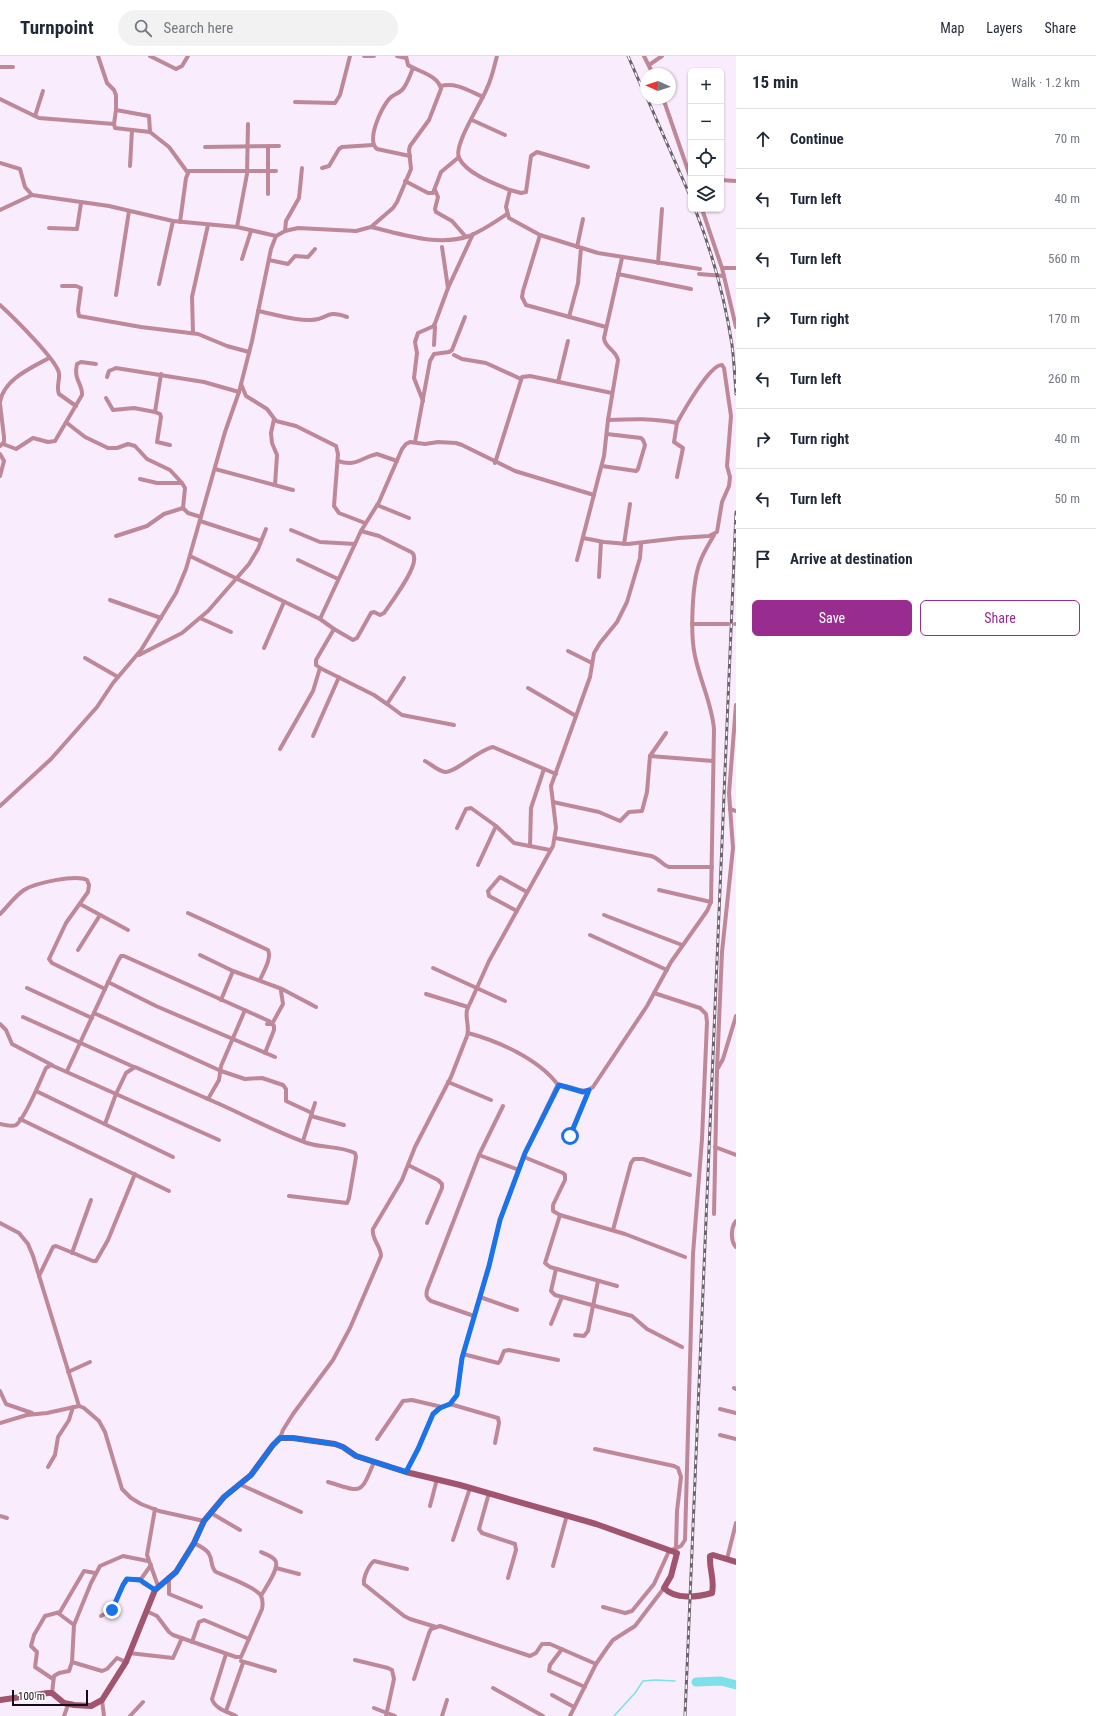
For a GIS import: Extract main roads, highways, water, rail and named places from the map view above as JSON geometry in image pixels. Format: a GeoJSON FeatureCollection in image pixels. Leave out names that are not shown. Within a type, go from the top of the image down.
{"type":"FeatureCollection","features":[{"type":"Feature","properties":{"kind":"waterway"},"geometry":{"type":"LineString","coordinates":[[614,1716],[635,1693],[643,1681],[675,1681]]}},
{"type":"Feature","properties":{"kind":"waterway"},"geometry":{"type":"LineString","coordinates":[[696,1682],[721,1681],[736,1685]]}},
{"type":"Feature","properties":{"kind":"railway"},"geometry":{"type":"LineString","coordinates":[[628,56],[640,83]]}},
{"type":"Feature","properties":{"kind":"railway"},"geometry":{"type":"LineString","coordinates":[[650,104],[688,191]]}},
{"type":"Feature","properties":{"kind":"railway"},"geometry":{"type":"LineString","coordinates":[[696,212],[707,242],[726,310],[732,345],[736,394]]}},
{"type":"Feature","properties":{"kind":"railway"},"geometry":{"type":"LineString","coordinates":[[685,1716],[736,512]]}}]}
